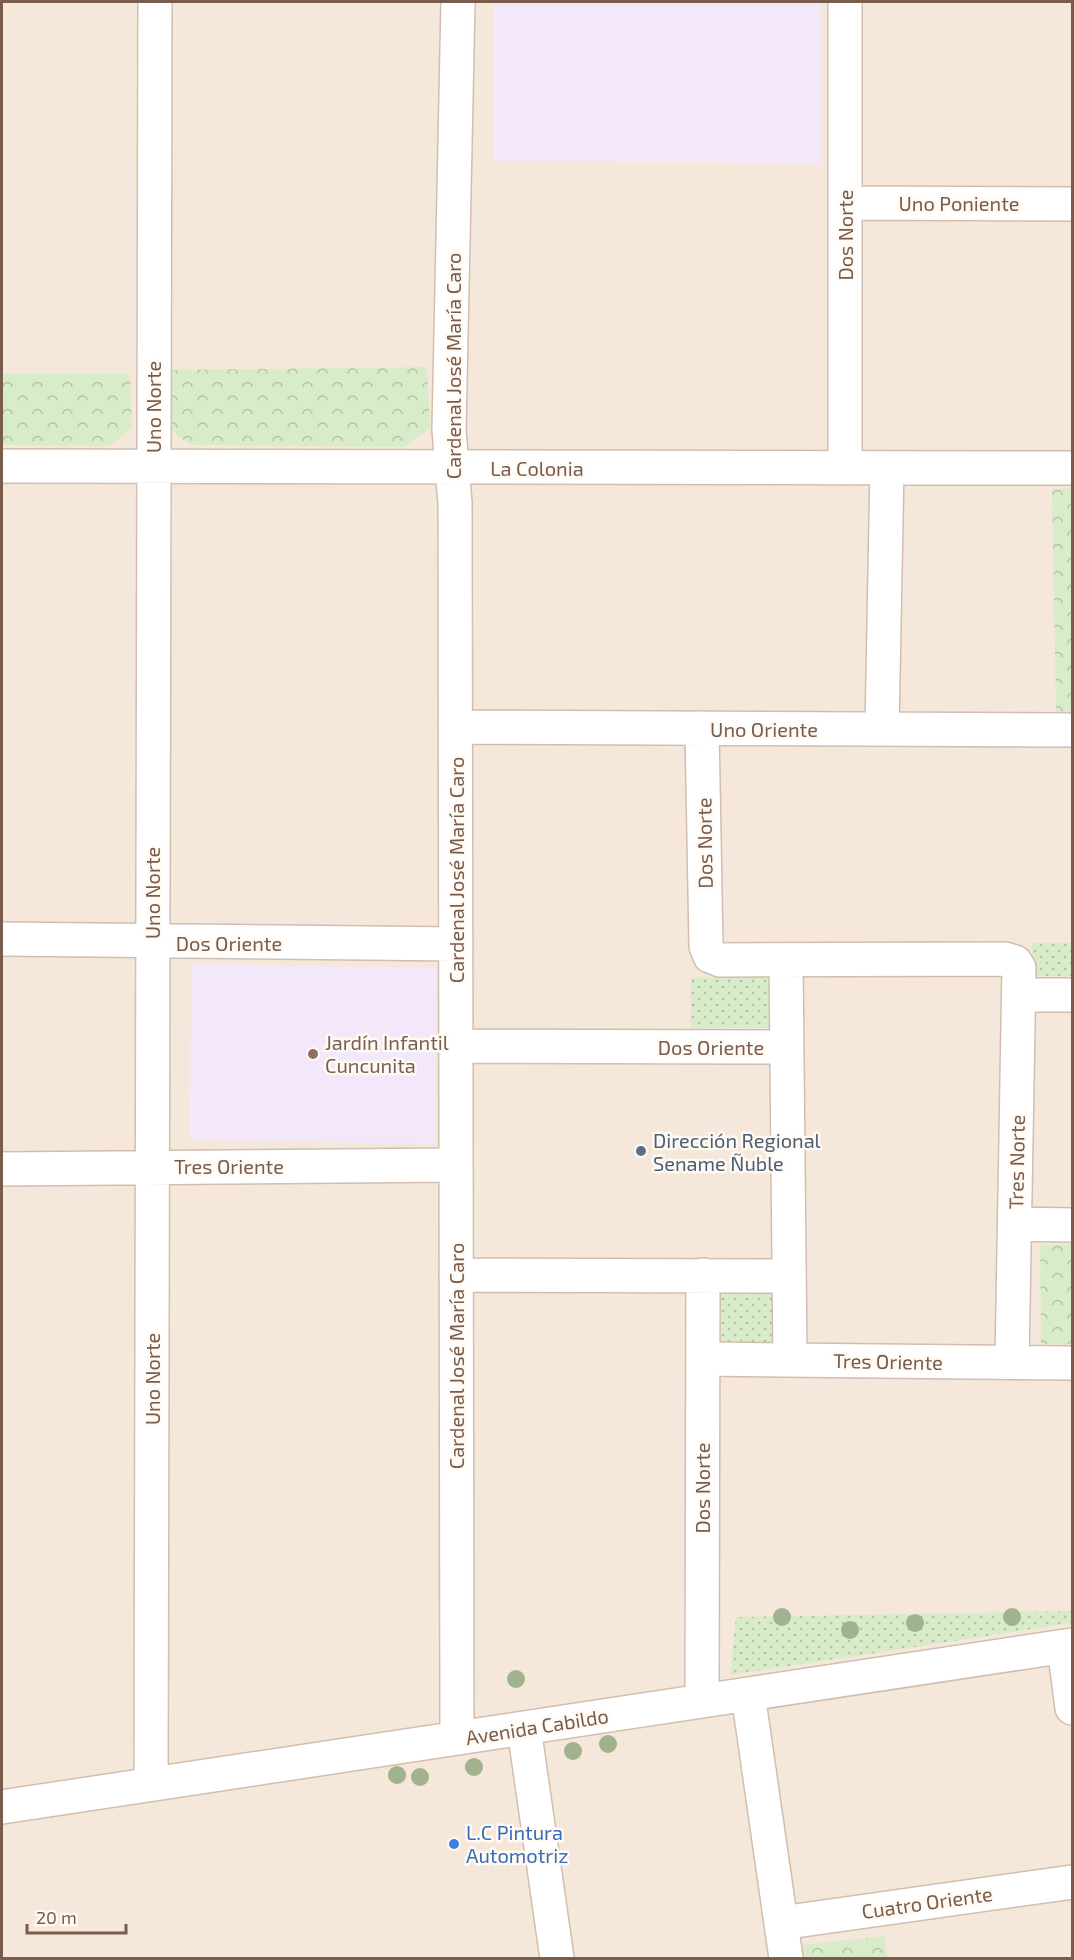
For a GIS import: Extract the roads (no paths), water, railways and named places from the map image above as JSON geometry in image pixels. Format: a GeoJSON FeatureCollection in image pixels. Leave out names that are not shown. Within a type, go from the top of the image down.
{"type":"FeatureCollection","features":[{"type":"Feature","properties":{"kind":"street","name":"Uno Norte"},"geometry":{"type":"LineString","coordinates":[[151,1785],[155,2]]}},
{"type":"Feature","properties":{"kind":"street","name":"Cardenal José María Caro"},"geometry":{"type":"LineString","coordinates":[[458,2],[449,430],[455,503],[458,1738]]}},
{"type":"Feature","properties":{"kind":"street","name":"Dos Norte"},"geometry":{"type":"LineString","coordinates":[[845,2],[845,468]]}},
{"type":"Feature","properties":{"kind":"street","name":"Uno Poniente"},"geometry":{"type":"LineString","coordinates":[[845,203],[1072,204]]}},
{"type":"Feature","properties":{"kind":"street","name":"La Colonia"},"geometry":{"type":"LineString","coordinates":[[2,466],[1072,468]]}},
{"type":"Feature","properties":{"kind":"street"},"geometry":{"type":"LineString","coordinates":[[882,729],[887,468]]}},
{"type":"Feature","properties":{"kind":"street","name":"Uno Oriente"},"geometry":{"type":"LineString","coordinates":[[455,727],[1072,730]]}},
{"type":"Feature","properties":{"kind":"street","name":"Dos Norte"},"geometry":{"type":"LineString","coordinates":[[702,728],[706,946],[710,956],[720,960],[786,960]]}},
{"type":"Feature","properties":{"kind":"street","name":"Dos Oriente"},"geometry":{"type":"LineString","coordinates":[[2,939],[456,944]]}},
{"type":"Feature","properties":{"kind":"street","name":"Tres Norte"},"geometry":{"type":"LineString","coordinates":[[786,960],[1005,958],[1015,962],[1020,974],[1012,1362]]}},
{"type":"Feature","properties":{"kind":"street"},"geometry":{"type":"LineString","coordinates":[[786,960],[790,1360]]}},
{"type":"Feature","properties":{"kind":"street"},"geometry":{"type":"LineString","coordinates":[[1019,995],[1072,995]]}},
{"type":"Feature","properties":{"kind":"street","name":"Dos Oriente"},"geometry":{"type":"LineString","coordinates":[[456,1046],[787,1047]]}},
{"type":"Feature","properties":{"kind":"street","name":"Tres Oriente"},"geometry":{"type":"LineString","coordinates":[[2,1169],[456,1165]]}},
{"type":"Feature","properties":{"kind":"street"},"geometry":{"type":"LineString","coordinates":[[1015,1224],[1072,1225]]}},
{"type":"Feature","properties":{"kind":"street"},"geometry":{"type":"LineString","coordinates":[[456,1275],[789,1276]]}},
{"type":"Feature","properties":{"kind":"street","name":"Dos Norte"},"geometry":{"type":"LineString","coordinates":[[702,1701],[703,1275]]}},
{"type":"Feature","properties":{"kind":"street","name":"Tres Oriente"},"geometry":{"type":"LineString","coordinates":[[703,1359],[1072,1363]]}},
{"type":"Feature","properties":{"kind":"street"},"geometry":{"type":"LineString","coordinates":[[1068,1645],[1072,1708]]}},
{"type":"Feature","properties":{"kind":"street","name":"Avenida Cabildo"},"geometry":{"type":"LineString","coordinates":[[2,1807],[1068,1645]]}},
{"type":"Feature","properties":{"kind":"street"},"geometry":{"type":"LineString","coordinates":[[748,1694],[786,1959]]}},
{"type":"Feature","properties":{"kind":"street"},"geometry":{"type":"LineString","coordinates":[[524,1728],[557,1959]]}},
{"type":"Feature","properties":{"kind":"street","name":"Cuatro Oriente"},"geometry":{"type":"LineString","coordinates":[[781,1923],[1072,1882]]}},
{"type":"Feature","properties":{"kind":"place","name":"Jardín Infantil Cuncunita"},"geometry":{"type":"Point","coordinates":[313,1054]}},
{"type":"Feature","properties":{"kind":"place","name":"Dirección Regional Sename Ñuble"},"geometry":{"type":"Point","coordinates":[641,1151]}},
{"type":"Feature","properties":{"kind":"place","name":"L.C Pintura Automotriz"},"geometry":{"type":"Point","coordinates":[454,1844]}}]}
